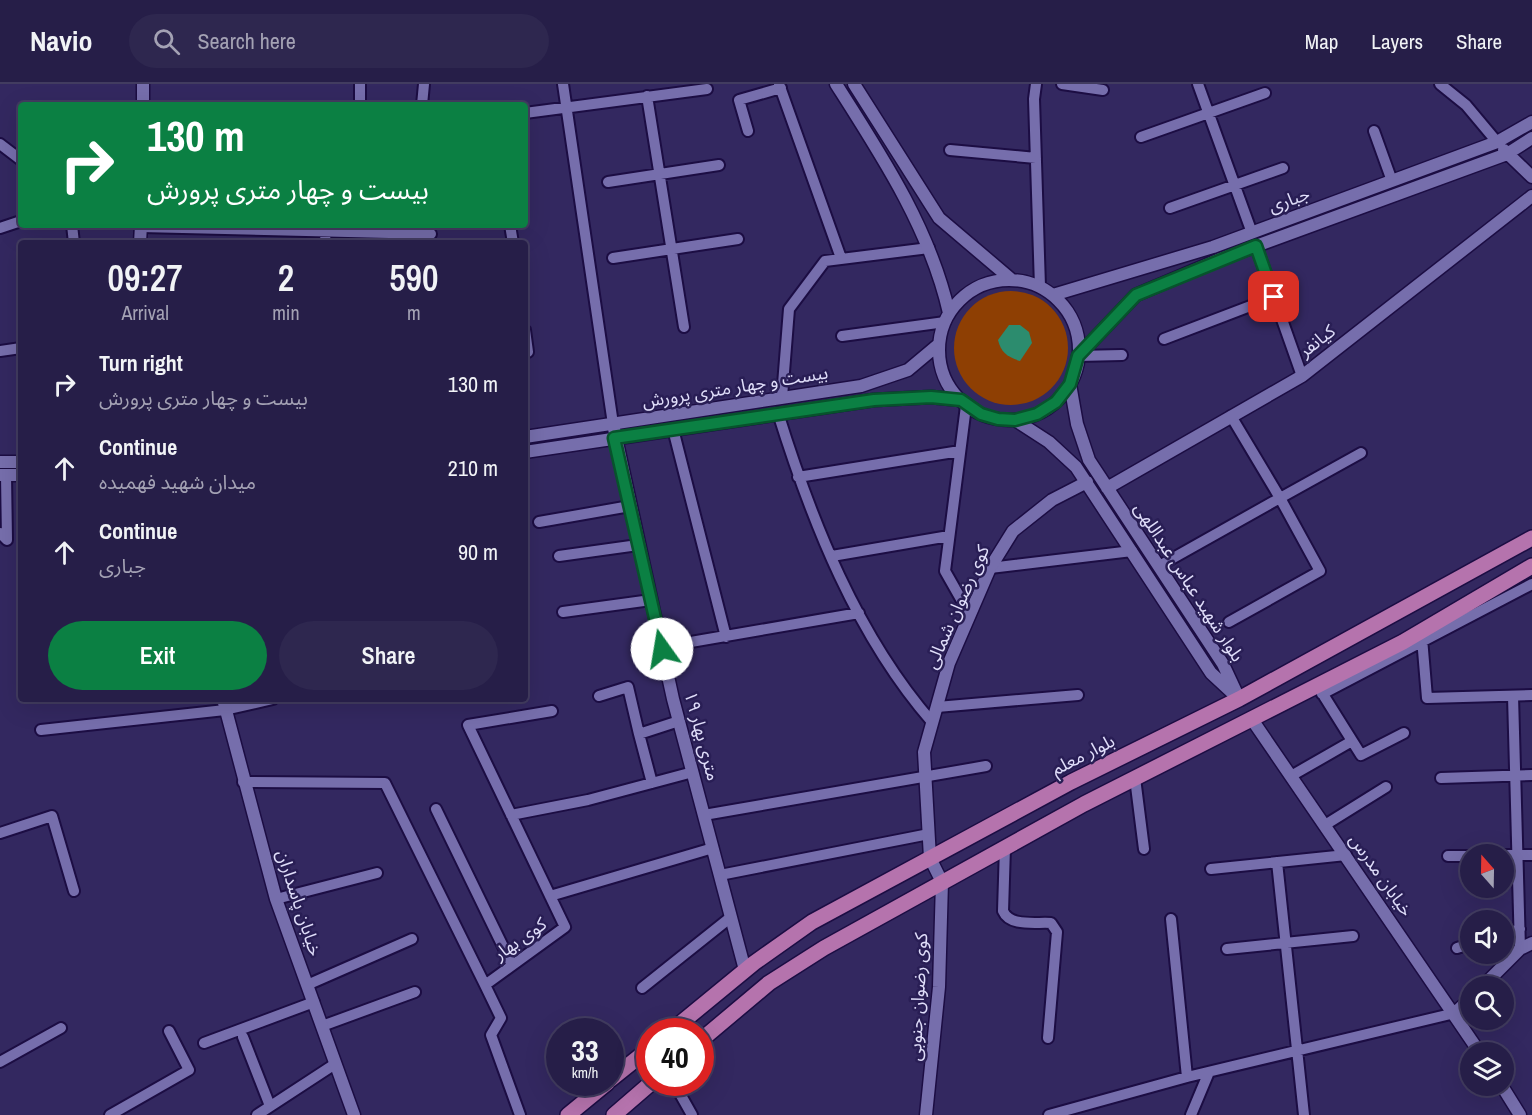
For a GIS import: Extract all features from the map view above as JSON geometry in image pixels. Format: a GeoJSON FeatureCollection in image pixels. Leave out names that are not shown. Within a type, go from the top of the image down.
{"type":"FeatureCollection","features":[{"type":"Feature","properties":{"kind":"main road","name":"بلوار معلم"},"geometry":{"type":"LineString","coordinates":[[687,1018],[745,970],[812,922],[1071,782],[1239,699],[1532,538]]}},
{"type":"Feature","properties":{"kind":"main road"},"geometry":{"type":"LineString","coordinates":[[714,1029],[769,983],[824,948],[1005,847],[1135,778],[1251,718],[1320,690],[1422,637],[1532,566]]}},
{"type":"Feature","properties":{"kind":"main road"},"geometry":{"type":"LineString","coordinates":[[1239,699],[1251,718]]}},
{"type":"Feature","properties":{"kind":"main road"},"geometry":{"type":"LineString","coordinates":[[624,1070],[636,1060]]}},
{"type":"Feature","properties":{"kind":"main road"},"geometry":{"type":"LineString","coordinates":[[568,1115],[592,1096]]}},
{"type":"Feature","properties":{"kind":"main road"},"geometry":{"type":"LineString","coordinates":[[622,1112],[638,1096]]}},
{"type":"Feature","properties":{"kind":"street"},"geometry":{"type":"LineString","coordinates":[[143,84],[143,102]]}},
{"type":"Feature","properties":{"kind":"street"},"geometry":{"type":"LineString","coordinates":[[360,84],[360,102]]}},
{"type":"Feature","properties":{"kind":"street"},"geometry":{"type":"LineString","coordinates":[[422,102],[424,84]]}},
{"type":"Feature","properties":{"kind":"street"},"geometry":{"type":"LineString","coordinates":[[563,84],[612,424]]}},
{"type":"Feature","properties":{"kind":"street"},"geometry":{"type":"LineString","coordinates":[[836,84],[881,154],[929,248],[941,281],[947,318]]}},
{"type":"Feature","properties":{"kind":"street"},"geometry":{"type":"LineString","coordinates":[[854,84],[939,218],[1012,280]]}},
{"type":"Feature","properties":{"kind":"street"},"geometry":{"type":"LineString","coordinates":[[1036,84],[1040,287]]}},
{"type":"Feature","properties":{"kind":"street"},"geometry":{"type":"LineString","coordinates":[[1062,84],[1103,90]]}},
{"type":"Feature","properties":{"kind":"street"},"geometry":{"type":"LineString","coordinates":[[1198,84],[1302,376]]}},
{"type":"Feature","properties":{"kind":"street"},"geometry":{"type":"LineString","coordinates":[[1440,84],[1466,105],[1507,154],[1532,177]]}},
{"type":"Feature","properties":{"kind":"street"},"geometry":{"type":"LineString","coordinates":[[748,131],[739,100],[780,86],[842,258]]}},
{"type":"Feature","properties":{"kind":"street"},"geometry":{"type":"LineString","coordinates":[[528,113],[707,88]]}},
{"type":"Feature","properties":{"kind":"street"},"geometry":{"type":"LineString","coordinates":[[1141,137],[1265,93]]}},
{"type":"Feature","properties":{"kind":"street"},"geometry":{"type":"LineString","coordinates":[[647,96],[684,327]]}},
{"type":"Feature","properties":{"kind":"street","name":"جباری"},"geometry":{"type":"LineString","coordinates":[[1053,295],[1213,248],[1497,142],[1532,122]]}},
{"type":"Feature","properties":{"kind":"street"},"geometry":{"type":"LineString","coordinates":[[1374,131],[1392,181]]}},
{"type":"Feature","properties":{"kind":"street","name":"جباری"},"geometry":{"type":"LineString","coordinates":[[1078,356],[1136,295],[1256,246],[1507,154],[1532,138]]}},
{"type":"Feature","properties":{"kind":"street"},"geometry":{"type":"LineString","coordinates":[[0,144],[18,158]]}},
{"type":"Feature","properties":{"kind":"street"},"geometry":{"type":"LineString","coordinates":[[950,150],[1036,158]]}},
{"type":"Feature","properties":{"kind":"street"},"geometry":{"type":"LineString","coordinates":[[608,182],[719,165]]}},
{"type":"Feature","properties":{"kind":"street"},"geometry":{"type":"LineString","coordinates":[[1170,208],[1283,168]]}},
{"type":"Feature","properties":{"kind":"street","name":"کیانفر"},"geometry":{"type":"LineString","coordinates":[[1107,488],[1302,376],[1532,196]]}},
{"type":"Feature","properties":{"kind":"street"},"geometry":{"type":"LineString","coordinates":[[0,228],[18,222]]}},
{"type":"Feature","properties":{"kind":"street"},"geometry":{"type":"LineString","coordinates":[[326,228],[431,234]]}},
{"type":"Feature","properties":{"kind":"street"},"geometry":{"type":"LineString","coordinates":[[613,258],[738,239]]}},
{"type":"Feature","properties":{"kind":"street"},"geometry":{"type":"LineString","coordinates":[[782,397],[789,309],[825,261],[929,248]]}},
{"type":"Feature","properties":{"kind":"street"},"geometry":{"type":"LineString","coordinates":[[1012,280],[1040,287],[1053,295],[1071,316],[1077,332],[1078,356],[1070,384],[1056,402],[1037,414],[1015,420],[990,417],[964,403],[950,389],[941,368],[939,344],[947,318],[960,299],[976,288],[993,281],[1012,280]]}},
{"type":"Feature","properties":{"kind":"street"},"geometry":{"type":"LineString","coordinates":[[1164,339],[1274,297]]}},
{"type":"Feature","properties":{"kind":"street"},"geometry":{"type":"LineString","coordinates":[[842,336],[947,318]]}},
{"type":"Feature","properties":{"kind":"street","name":"بیست و چهار متری پرورش"},"geometry":{"type":"LineString","coordinates":[[528,437],[861,386],[908,370],[939,344]]}},
{"type":"Feature","properties":{"kind":"street"},"geometry":{"type":"LineString","coordinates":[[0,351],[18,348]]}},
{"type":"Feature","properties":{"kind":"street"},"geometry":{"type":"LineString","coordinates":[[1078,356],[1122,354]]}},
{"type":"Feature","properties":{"kind":"street","name":"بلوار شهید عباس عبداللهی"},"geometry":{"type":"LineString","coordinates":[[1070,384],[1077,424],[1089,460],[1224,664],[1239,699]]}},
{"type":"Feature","properties":{"kind":"street","name":"بیست و چهار متری پرورش"},"geometry":{"type":"LineString","coordinates":[[528,452],[874,400],[931,397],[964,403]]}},
{"type":"Feature","properties":{"kind":"street"},"geometry":{"type":"LineString","coordinates":[[964,403],[945,571],[970,615]]}},
{"type":"Feature","properties":{"kind":"street"},"geometry":{"type":"LineString","coordinates":[[778,414],[798,477],[859,613],[871,637],[906,692],[932,722]]}},
{"type":"Feature","properties":{"kind":"street"},"geometry":{"type":"LineString","coordinates":[[1229,622],[1320,571],[1231,416]]}},
{"type":"Feature","properties":{"kind":"street","name":"بلوار شهید عباس عبداللهی"},"geometry":{"type":"LineString","coordinates":[[1015,420],[1049,442],[1076,467],[1211,673],[1239,699]]}},
{"type":"Feature","properties":{"kind":"street","name":"۱۹ متری بهار"},"geometry":{"type":"LineString","coordinates":[[612,424],[679,721],[745,970]]}},
{"type":"Feature","properties":{"kind":"street"},"geometry":{"type":"LineString","coordinates":[[673,429],[726,637]]}},
{"type":"Feature","properties":{"kind":"street"},"geometry":{"type":"LineString","coordinates":[[798,477],[960,451]]}},
{"type":"Feature","properties":{"kind":"street"},"geometry":{"type":"LineString","coordinates":[[1159,566],[1361,453]]}},
{"type":"Feature","properties":{"kind":"street"},"geometry":{"type":"LineString","coordinates":[[0,533],[7,540],[2,462],[18,462]]}},
{"type":"Feature","properties":{"kind":"street","name":"کوی رضوان شمالی"},"geometry":{"type":"LineString","coordinates":[[930,858],[924,752],[949,663],[990,568],[1012,531],[1052,500],[1087,482]]}},
{"type":"Feature","properties":{"kind":"street"},"geometry":{"type":"LineString","coordinates":[[539,522],[630,506]]}},
{"type":"Feature","properties":{"kind":"street"},"geometry":{"type":"LineString","coordinates":[[832,556],[949,536]]}},
{"type":"Feature","properties":{"kind":"street"},"geometry":{"type":"LineString","coordinates":[[559,556],[638,545]]}},
{"type":"Feature","properties":{"kind":"street"},"geometry":{"type":"LineString","coordinates":[[990,568],[1132,551]]}},
{"type":"Feature","properties":{"kind":"street"},"geometry":{"type":"LineString","coordinates":[[1532,584],[1422,637],[1427,698],[1532,695]]}},
{"type":"Feature","properties":{"kind":"street"},"geometry":{"type":"LineString","coordinates":[[563,612],[651,600]]}},
{"type":"Feature","properties":{"kind":"street"},"geometry":{"type":"LineString","coordinates":[[685,643],[859,613]]}},
{"type":"Feature","properties":{"kind":"street"},"geometry":{"type":"LineString","coordinates":[[599,696],[628,687],[652,783]]}},
{"type":"Feature","properties":{"kind":"street"},"geometry":{"type":"LineString","coordinates":[[1320,690],[1361,755],[1364,756],[1404,733]]}},
{"type":"Feature","properties":{"kind":"street"},"geometry":{"type":"LineString","coordinates":[[937,707],[1078,695]]}},
{"type":"Feature","properties":{"kind":"street"},"geometry":{"type":"LineString","coordinates":[[1513,696],[1520,949]]}},
{"type":"Feature","properties":{"kind":"street"},"geometry":{"type":"LineString","coordinates":[[41,730],[242,702]]}},
{"type":"Feature","properties":{"kind":"street","name":"خیابان پاسداران"},"geometry":{"type":"LineString","coordinates":[[224,704],[276,899],[354,1115]]}},
{"type":"Feature","properties":{"kind":"street","name":"کوی بهار"},"geometry":{"type":"LineString","coordinates":[[520,1115],[491,1035],[501,1018],[485,985],[511,963],[565,927],[468,725],[552,711]]}},
{"type":"Feature","properties":{"kind":"street","name":"خیابان مدرس"},"geometry":{"type":"LineString","coordinates":[[1251,718],[1473,1042]]}},
{"type":"Feature","properties":{"kind":"street"},"geometry":{"type":"LineString","coordinates":[[639,734],[679,721]]}},
{"type":"Feature","properties":{"kind":"street"},"geometry":{"type":"LineString","coordinates":[[1291,776],[1352,741]]}},
{"type":"Feature","properties":{"kind":"street"},"geometry":{"type":"LineString","coordinates":[[704,815],[986,766]]}},
{"type":"Feature","properties":{"kind":"street"},"geometry":{"type":"LineString","coordinates":[[511,815],[588,800],[693,772]]}},
{"type":"Feature","properties":{"kind":"street"},"geometry":{"type":"LineString","coordinates":[[1441,778],[1532,775]]}},
{"type":"Feature","properties":{"kind":"street"},"geometry":{"type":"LineString","coordinates":[[1135,778],[1144,849]]}},
{"type":"Feature","properties":{"kind":"street"},"geometry":{"type":"LineString","coordinates":[[243,782],[385,783],[485,985]]}},
{"type":"Feature","properties":{"kind":"street"},"geometry":{"type":"LineString","coordinates":[[1325,825],[1386,787]]}},
{"type":"Feature","properties":{"kind":"street"},"geometry":{"type":"LineString","coordinates":[[436,809],[511,963]]}},
{"type":"Feature","properties":{"kind":"street"},"geometry":{"type":"LineString","coordinates":[[0,833],[52,816],[74,891]]}},
{"type":"Feature","properties":{"kind":"street"},"geometry":{"type":"LineString","coordinates":[[720,874],[929,834]]}},
{"type":"Feature","properties":{"kind":"street"},"geometry":{"type":"LineString","coordinates":[[1005,847],[1003,911],[1005,917],[1011,921],[1051,923],[1057,932],[1048,1038]]}},
{"type":"Feature","properties":{"kind":"street"},"geometry":{"type":"LineString","coordinates":[[550,896],[713,848]]}},
{"type":"Feature","properties":{"kind":"street"},"geometry":{"type":"LineString","coordinates":[[1211,869],[1346,855]]}},
{"type":"Feature","properties":{"kind":"street"},"geometry":{"type":"LineString","coordinates":[[1514,855],[1532,855]]}},
{"type":"Feature","properties":{"kind":"street"},"geometry":{"type":"LineString","coordinates":[[1448,856],[1460,856]]}},
{"type":"Feature","properties":{"kind":"street"},"geometry":{"type":"LineString","coordinates":[[930,858],[942,882]]}},
{"type":"Feature","properties":{"kind":"street"},"geometry":{"type":"LineString","coordinates":[[1277,862],[1304,1115]]}},
{"type":"Feature","properties":{"kind":"street"},"geometry":{"type":"LineString","coordinates":[[276,899],[376,873]]}},
{"type":"Feature","properties":{"kind":"street","name":"کوی رضوان جنوبی"},"geometry":{"type":"LineString","coordinates":[[926,1115],[939,987],[942,882]]}},
{"type":"Feature","properties":{"kind":"street"},"geometry":{"type":"LineString","coordinates":[[642,988],[731,917]]}},
{"type":"Feature","properties":{"kind":"street"},"geometry":{"type":"LineString","coordinates":[[1171,919],[1187,1077]]}},
{"type":"Feature","properties":{"kind":"street"},"geometry":{"type":"LineString","coordinates":[[1514,931],[1520,929]]}},
{"type":"Feature","properties":{"kind":"street"},"geometry":{"type":"LineString","coordinates":[[1227,949],[1353,936]]}},
{"type":"Feature","properties":{"kind":"street"},"geometry":{"type":"LineString","coordinates":[[307,985],[412,939]]}},
{"type":"Feature","properties":{"kind":"street"},"geometry":{"type":"LineString","coordinates":[[1493,976],[1520,949],[1532,943]]}},
{"type":"Feature","properties":{"kind":"street"},"geometry":{"type":"LineString","coordinates":[[322,1026],[415,992]]}},
{"type":"Feature","properties":{"kind":"street"},"geometry":{"type":"LineString","coordinates":[[204,1043],[314,1002]]}},
{"type":"Feature","properties":{"kind":"street"},"geometry":{"type":"LineString","coordinates":[[1049,1115],[1187,1077],[1455,1013],[1460,1008]]}},
{"type":"Feature","properties":{"kind":"street"},"geometry":{"type":"LineString","coordinates":[[0,1062],[61,1029]]}},
{"type":"Feature","properties":{"kind":"street"},"geometry":{"type":"LineString","coordinates":[[110,1115],[189,1070],[169,1031]]}},
{"type":"Feature","properties":{"kind":"street"},"geometry":{"type":"LineString","coordinates":[[243,1037],[270,1106]]}},
{"type":"Feature","properties":{"kind":"street"},"geometry":{"type":"LineString","coordinates":[[257,1115],[335,1064]]}},
{"type":"Feature","properties":{"kind":"street"},"geometry":{"type":"LineString","coordinates":[[1191,1115],[1209,1072]]}},
{"type":"Feature","properties":{"kind":"street"},"geometry":{"type":"LineString","coordinates":[[681,1096],[692,1115]]}},
{"type":"Feature","properties":{"kind":"street"},"geometry":{"type":"LineString","coordinates":[[1508,1096],[1520,1115]]}},
{"type":"Feature","properties":{"kind":"shaded area"},"geometry":{"type":"Polygon","coordinates":[[[1011,291],[1033,295],[1052,307],[1064,326],[1068,348],[1064,370],[1052,389],[1033,401],[1011,405],[989,401],[970,389],[958,370],[954,348],[958,326],[970,307],[989,295],[1011,291]]]}},
{"type":"Feature","properties":{"kind":"shaded area"},"geometry":{"type":"Polygon","coordinates":[[[1009,325],[1020,325],[1029,332],[1032,343],[1020,361],[1005,354],[999,344],[998,340],[1009,325]]]}},
{"type":"Feature","properties":{"kind":"route"},"geometry":{"type":"LineString","coordinates":[[662,649],[614,438],[874,400],[931,397],[961,400],[966,406],[981,414],[998,419],[1015,420],[1037,414],[1056,402],[1070,384],[1077,368],[1078,356],[1136,295],[1256,246],[1274,297]]}}]}
